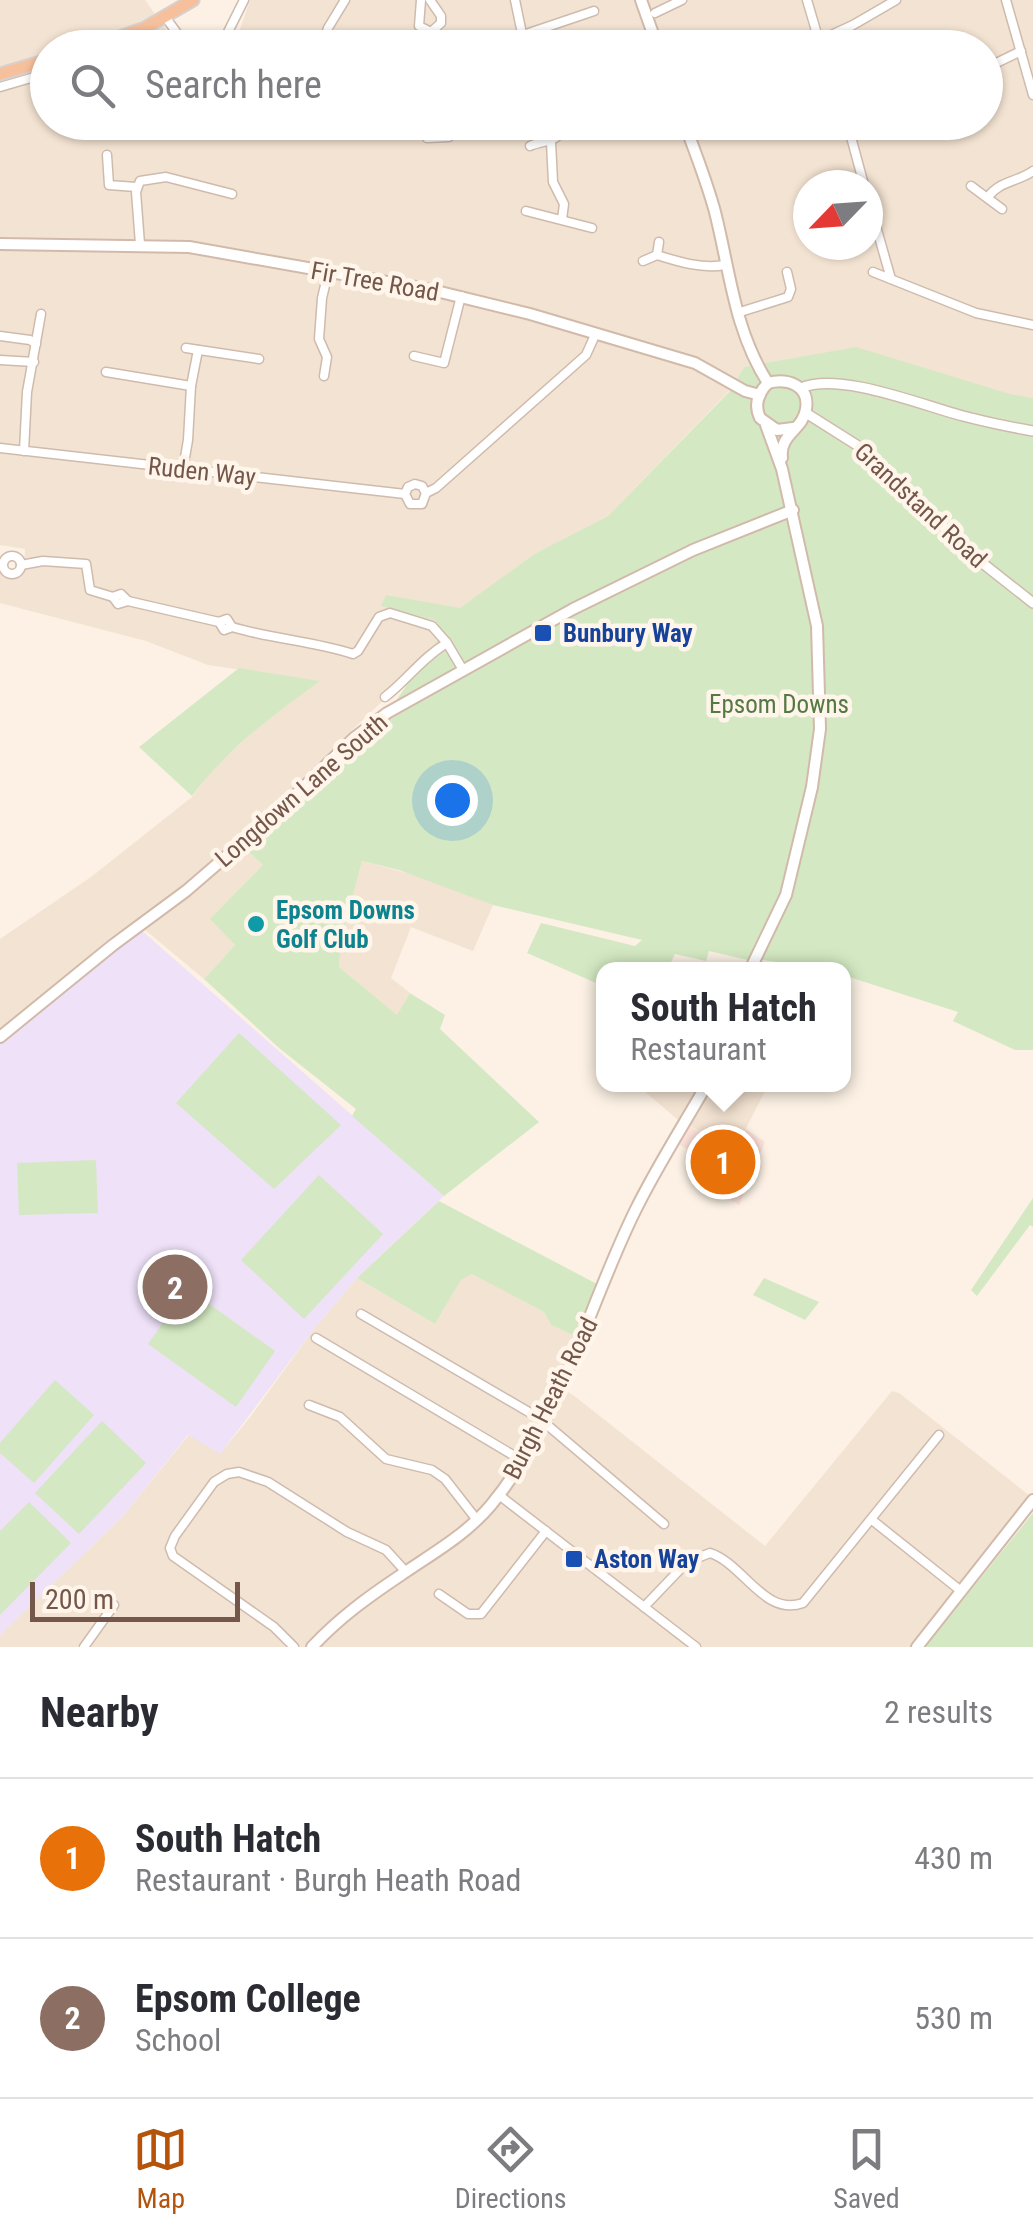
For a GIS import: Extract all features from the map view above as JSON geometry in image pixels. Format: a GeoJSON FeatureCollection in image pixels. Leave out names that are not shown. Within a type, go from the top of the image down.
{"type":"FeatureCollection","features":[{"type":"Feature","properties":{"kind":"highway"},"geometry":{"type":"LineString","coordinates":[[135,30],[166,18],[193,0]]}},
{"type":"Feature","properties":{"kind":"highway"},"geometry":{"type":"LineString","coordinates":[[0,74],[30,65]]}},
{"type":"Feature","properties":{"kind":"main road"},"geometry":{"type":"LineString","coordinates":[[641,0],[652,30]]}},
{"type":"Feature","properties":{"kind":"main road"},"geometry":{"type":"LineString","coordinates":[[690,140],[712,202],[736,313],[768,384]]}},
{"type":"Feature","properties":{"kind":"main road","name":"Fir Tree Road"},"geometry":{"type":"LineString","coordinates":[[0,244],[140,244],[208,250],[461,296],[696,363],[760,395]]}},
{"type":"Feature","properties":{"kind":"main road"},"geometry":{"type":"LineString","coordinates":[[754,962],[786,896],[816,764],[820,652],[812,598],[782,469],[757,411],[760,395],[768,384],[790,382],[801,388],[806,413],[781,449],[782,469]]}},
{"type":"Feature","properties":{"kind":"main road","name":"Fir Tree Road"},"geometry":{"type":"LineString","coordinates":[[736,386],[757,411]]}},
{"type":"Feature","properties":{"kind":"main road"},"geometry":{"type":"LineString","coordinates":[[766,426],[777,430],[792,428]]}},
{"type":"Feature","properties":{"kind":"main road","name":"Longdown Lane South"},"geometry":{"type":"LineString","coordinates":[[0,1038],[243,842],[354,738],[386,714],[573,609],[693,550],[792,510]]}},
{"type":"Feature","properties":{"kind":"main road","name":"Burgh Heath Road"},"geometry":{"type":"LineString","coordinates":[[312,1647],[342,1617],[450,1544],[500,1495],[542,1422],[636,1210],[702,1092]]}},
{"type":"Feature","properties":{"kind":"main road"},"geometry":{"type":"LineString","coordinates":[[917,1647],[1033,1500]]}},
{"type":"Feature","properties":{"kind":"street"},"geometry":{"type":"LineString","coordinates":[[229,30],[244,0]]}},
{"type":"Feature","properties":{"kind":"street"},"geometry":{"type":"LineString","coordinates":[[327,30],[345,0]]}},
{"type":"Feature","properties":{"kind":"street"},"geometry":{"type":"LineString","coordinates":[[420,0],[419,26],[427,30]]}},
{"type":"Feature","properties":{"kind":"street"},"geometry":{"type":"LineString","coordinates":[[430,0],[441,16],[441,23],[433,30]]}},
{"type":"Feature","properties":{"kind":"street"},"geometry":{"type":"LineString","coordinates":[[515,0],[522,30]]}},
{"type":"Feature","properties":{"kind":"street"},"geometry":{"type":"LineString","coordinates":[[655,12],[682,0]]}},
{"type":"Feature","properties":{"kind":"street"},"geometry":{"type":"LineString","coordinates":[[807,0],[818,30]]}},
{"type":"Feature","properties":{"kind":"street"},"geometry":{"type":"LineString","coordinates":[[846,30],[896,0]]}},
{"type":"Feature","properties":{"kind":"street"},"geometry":{"type":"LineString","coordinates":[[1006,0],[1033,95]]}},
{"type":"Feature","properties":{"kind":"street"},"geometry":{"type":"LineString","coordinates":[[538,30],[594,12]]}},
{"type":"Feature","properties":{"kind":"street"},"geometry":{"type":"LineString","coordinates":[[166,18],[175,30]]}},
{"type":"Feature","properties":{"kind":"street"},"geometry":{"type":"LineString","coordinates":[[1003,60],[1021,51]]}},
{"type":"Feature","properties":{"kind":"street"},"geometry":{"type":"LineString","coordinates":[[0,88],[30,79]]}},
{"type":"Feature","properties":{"kind":"street"},"geometry":{"type":"LineString","coordinates":[[852,140],[860,170]]}},
{"type":"Feature","properties":{"kind":"street"},"geometry":{"type":"LineString","coordinates":[[530,146],[551,142],[552,182],[564,204],[562,220]]}},
{"type":"Feature","properties":{"kind":"street"},"geometry":{"type":"LineString","coordinates":[[107,156],[109,185],[136,187],[146,178],[158,176],[232,194]]}},
{"type":"Feature","properties":{"kind":"street"},"geometry":{"type":"LineString","coordinates":[[988,196],[999,184],[1016,182],[1033,171]]}},
{"type":"Feature","properties":{"kind":"street"},"geometry":{"type":"LineString","coordinates":[[971,186],[1002,209]]}},
{"type":"Feature","properties":{"kind":"street"},"geometry":{"type":"LineString","coordinates":[[136,187],[140,244]]}},
{"type":"Feature","properties":{"kind":"street"},"geometry":{"type":"LineString","coordinates":[[526,211],[592,228]]}},
{"type":"Feature","properties":{"kind":"street"},"geometry":{"type":"LineString","coordinates":[[657,255],[658,242]]}},
{"type":"Feature","properties":{"kind":"street"},"geometry":{"type":"LineString","coordinates":[[883,251],[891,279]]}},
{"type":"Feature","properties":{"kind":"street"},"geometry":{"type":"LineString","coordinates":[[642,261],[657,255],[704,266],[725,265]]}},
{"type":"Feature","properties":{"kind":"street"},"geometry":{"type":"LineString","coordinates":[[736,313],[788,297],[791,289],[787,272]]}},
{"type":"Feature","properties":{"kind":"street"},"geometry":{"type":"LineString","coordinates":[[873,272],[976,314],[1033,325]]}},
{"type":"Feature","properties":{"kind":"street"},"geometry":{"type":"LineString","coordinates":[[324,376],[326,351],[319,339],[328,273]]}},
{"type":"Feature","properties":{"kind":"street"},"geometry":{"type":"LineString","coordinates":[[414,356],[444,363],[461,296]]}},
{"type":"Feature","properties":{"kind":"street"},"geometry":{"type":"LineString","coordinates":[[24,451],[27,392],[41,314]]}},
{"type":"Feature","properties":{"kind":"street"},"geometry":{"type":"LineString","coordinates":[[426,493],[586,355],[596,333]]}},
{"type":"Feature","properties":{"kind":"street"},"geometry":{"type":"LineString","coordinates":[[0,336],[36,344]]}},
{"type":"Feature","properties":{"kind":"street"},"geometry":{"type":"LineString","coordinates":[[307,341],[319,339]]}},
{"type":"Feature","properties":{"kind":"street"},"geometry":{"type":"LineString","coordinates":[[186,348],[259,358]]}},
{"type":"Feature","properties":{"kind":"street"},"geometry":{"type":"LineString","coordinates":[[183,469],[198,350]]}},
{"type":"Feature","properties":{"kind":"street"},"geometry":{"type":"LineString","coordinates":[[0,360],[34,362]]}},
{"type":"Feature","properties":{"kind":"street"},"geometry":{"type":"LineString","coordinates":[[106,372],[191,386]]}},
{"type":"Feature","properties":{"kind":"street"},"geometry":{"type":"LineString","coordinates":[[801,388],[820,384],[900,395],[959,415],[1033,431]]}},
{"type":"Feature","properties":{"kind":"street","name":"Grandstand Road"},"geometry":{"type":"LineString","coordinates":[[806,413],[863,449],[976,558],[1033,603]]}},
{"type":"Feature","properties":{"kind":"street","name":"Ruden Way"},"geometry":{"type":"LineString","coordinates":[[0,448],[405,494]]}},
{"type":"Feature","properties":{"kind":"street","name":"Ruden Way"},"geometry":{"type":"LineString","coordinates":[[415,484],[426,493],[422,504],[414,506],[407,502],[405,494],[415,484]]}},
{"type":"Feature","properties":{"kind":"street"},"geometry":{"type":"LineString","coordinates":[[2,570],[15,574],[21,565],[43,561],[86,564],[90,590],[112,597],[118,604],[128,602],[219,622],[224,630],[232,627],[288,641],[326,644],[353,654],[379,617],[390,614],[432,626],[447,642],[463,670]]}},
{"type":"Feature","properties":{"kind":"street"},"geometry":{"type":"LineString","coordinates":[[385,697],[409,680],[433,651],[447,642]]}},
{"type":"Feature","properties":{"kind":"street"},"geometry":{"type":"LineString","coordinates":[[361,1314],[542,1422],[664,1524]]}},
{"type":"Feature","properties":{"kind":"street"},"geometry":{"type":"LineString","coordinates":[[316,1338],[523,1461]]}},
{"type":"Feature","properties":{"kind":"street"},"geometry":{"type":"LineString","coordinates":[[310,1404],[340,1417],[386,1460],[432,1470],[445,1478],[477,1520]]}},
{"type":"Feature","properties":{"kind":"street"},"geometry":{"type":"LineString","coordinates":[[644,1606],[687,1562],[710,1553],[774,1603],[795,1606],[810,1598],[939,1435]]}},
{"type":"Feature","properties":{"kind":"street"},"geometry":{"type":"LineString","coordinates":[[294,1647],[274,1627],[173,1556],[170,1548],[174,1536],[220,1477],[240,1472],[260,1478],[347,1532],[386,1550],[406,1572]]}},
{"type":"Feature","properties":{"kind":"street"},"geometry":{"type":"LineString","coordinates":[[500,1495],[696,1647]]}},
{"type":"Feature","properties":{"kind":"street"},"geometry":{"type":"LineString","coordinates":[[872,1520],[961,1591]]}},
{"type":"Feature","properties":{"kind":"street"},"geometry":{"type":"LineString","coordinates":[[439,1594],[468,1614],[484,1612],[546,1532]]}},
{"type":"Feature","properties":{"kind":"street"},"geometry":{"type":"LineString","coordinates":[[84,1647],[114,1605]]}},
{"type":"Feature","properties":{"kind":"street"},"geometry":{"type":"LineString","coordinates":[[476,1616],[481,1630]]}},
{"type":"Feature","properties":{"kind":"shaded area"},"geometry":{"type":"Polygon","coordinates":[[[0,0],[145,0],[166,30],[30,30],[30,140],[1003,140],[1003,30],[240,30],[250,0],[1033,0],[1033,398],[775,363],[744,367],[729,391],[608,516],[536,553],[237,841],[187,885],[111,937],[0,1031],[0,939],[91,877],[192,797],[213,768],[319,681],[208,665],[146,641],[0,603],[0,573],[11,575],[24,569],[25,549],[0,545],[0,0]]]}},
{"type":"Feature","properties":{"kind":"shaded area"},"geometry":{"type":"Polygon","coordinates":[[[244,847],[263,865],[211,919],[235,945],[204,979],[144,929],[244,847]]]}},
{"type":"Feature","properties":{"kind":"shaded area"},"geometry":{"type":"Polygon","coordinates":[[[362,861],[433,880],[493,905],[473,951],[411,927],[391,978],[410,993],[397,1016],[339,967],[341,940],[362,861]]]}},
{"type":"Feature","properties":{"kind":"shaded area"},"geometry":{"type":"Polygon","coordinates":[[[141,930],[444,1196],[357,1278],[220,1454],[188,1435],[122,1517],[0,1635],[0,1043],[141,930]]]}},
{"type":"Feature","properties":{"kind":"shaded area"},"geometry":{"type":"Polygon","coordinates":[[[645,1092],[764,1092],[735,1150],[677,1119],[645,1092]]]}},
{"type":"Feature","properties":{"kind":"shaded area"},"geometry":{"type":"Polygon","coordinates":[[[689,1126],[734,1150],[746,1129],[765,1142],[739,1205],[718,1192],[689,1150],[678,1144],[689,1126]]]}},
{"type":"Feature","properties":{"kind":"shaded area"},"geometry":{"type":"Polygon","coordinates":[[[472,1273],[544,1312],[551,1325],[575,1336],[556,1385],[765,1546],[892,1391],[1030,1496],[911,1647],[0,1647],[0,1635],[122,1517],[189,1435],[220,1454],[357,1278],[435,1324],[461,1280],[472,1273]]]}},
{"type":"Feature","properties":{"kind":"green space","name":"Epsom Downs Golf Club"},"geometry":{"type":"Polygon","coordinates":[[[856,347],[1033,398],[1033,1050],[1015,1050],[953,1021],[958,1012],[851,978],[851,962],[748,960],[709,951],[706,961],[675,954],[671,962],[596,962],[596,983],[527,953],[541,923],[635,946],[642,940],[493,905],[399,870],[362,861],[341,940],[339,967],[397,1015],[410,993],[445,1015],[440,1029],[539,1122],[444,1196],[352,1116],[356,1109],[279,1048],[204,979],[235,945],[210,919],[263,865],[244,847],[260,839],[374,733],[443,632],[435,620],[381,606],[386,595],[460,608],[536,553],[608,516],[729,392],[744,367],[856,347]]]}},
{"type":"Feature","properties":{"kind":"green space"},"geometry":{"type":"Polygon","coordinates":[[[239,668],[320,681],[235,748],[192,796],[139,747],[239,668]]]}},
{"type":"Feature","properties":{"kind":"green space"},"geometry":{"type":"Polygon","coordinates":[[[239,1033],[341,1125],[274,1189],[176,1103],[239,1033]]]}},
{"type":"Feature","properties":{"kind":"green space"},"geometry":{"type":"Polygon","coordinates":[[[96,1160],[98,1213],[19,1215],[17,1163],[96,1160]]]}},
{"type":"Feature","properties":{"kind":"green space"},"geometry":{"type":"Polygon","coordinates":[[[319,1175],[383,1234],[304,1319],[241,1260],[319,1175]]]}},
{"type":"Feature","properties":{"kind":"green space"},"geometry":{"type":"Polygon","coordinates":[[[1033,1198],[1033,1227],[1030,1225],[977,1296],[971,1290],[1033,1198]]]}},
{"type":"Feature","properties":{"kind":"green space"},"geometry":{"type":"Polygon","coordinates":[[[439,1201],[597,1284],[575,1336],[551,1325],[544,1312],[472,1274],[461,1280],[435,1324],[357,1278],[439,1201]]]}},
{"type":"Feature","properties":{"kind":"green space"},"geometry":{"type":"Polygon","coordinates":[[[764,1278],[819,1302],[805,1320],[753,1295],[764,1278]]]}},
{"type":"Feature","properties":{"kind":"green space"},"geometry":{"type":"Polygon","coordinates":[[[187,1288],[275,1351],[236,1407],[148,1344],[187,1288]]]}},
{"type":"Feature","properties":{"kind":"green space"},"geometry":{"type":"Polygon","coordinates":[[[55,1380],[94,1415],[34,1483],[0,1453],[0,1443],[55,1380]]]}},
{"type":"Feature","properties":{"kind":"green space"},"geometry":{"type":"Polygon","coordinates":[[[102,1421],[146,1463],[79,1534],[35,1493],[102,1421]]]}},
{"type":"Feature","properties":{"kind":"green space"},"geometry":{"type":"Polygon","coordinates":[[[29,1502],[71,1543],[0,1615],[0,1531],[29,1502]]]}},
{"type":"Feature","properties":{"kind":"green space"},"geometry":{"type":"Polygon","coordinates":[[[1033,1513],[1033,1647],[925,1647],[1033,1513]]]}},
{"type":"Feature","properties":{"kind":"place","name":"Bunbury Way"},"geometry":{"type":"Point","coordinates":[543,633]}},
{"type":"Feature","properties":{"kind":"place","name":"Epsom Downs Golf Club"},"geometry":{"type":"Point","coordinates":[256,924]}},
{"type":"Feature","properties":{"kind":"place","name":"South Hatch"},"geometry":{"type":"Point","coordinates":[723,1162]}},
{"type":"Feature","properties":{"kind":"place","name":"Epsom College"},"geometry":{"type":"Point","coordinates":[175,1287]}},
{"type":"Feature","properties":{"kind":"place","name":"Aston Way"},"geometry":{"type":"Point","coordinates":[574,1559]}},
{"type":"Feature","properties":{"kind":"park label","name":"Epsom Downs"},"geometry":{"type":"Point","coordinates":[779,704]}}]}
